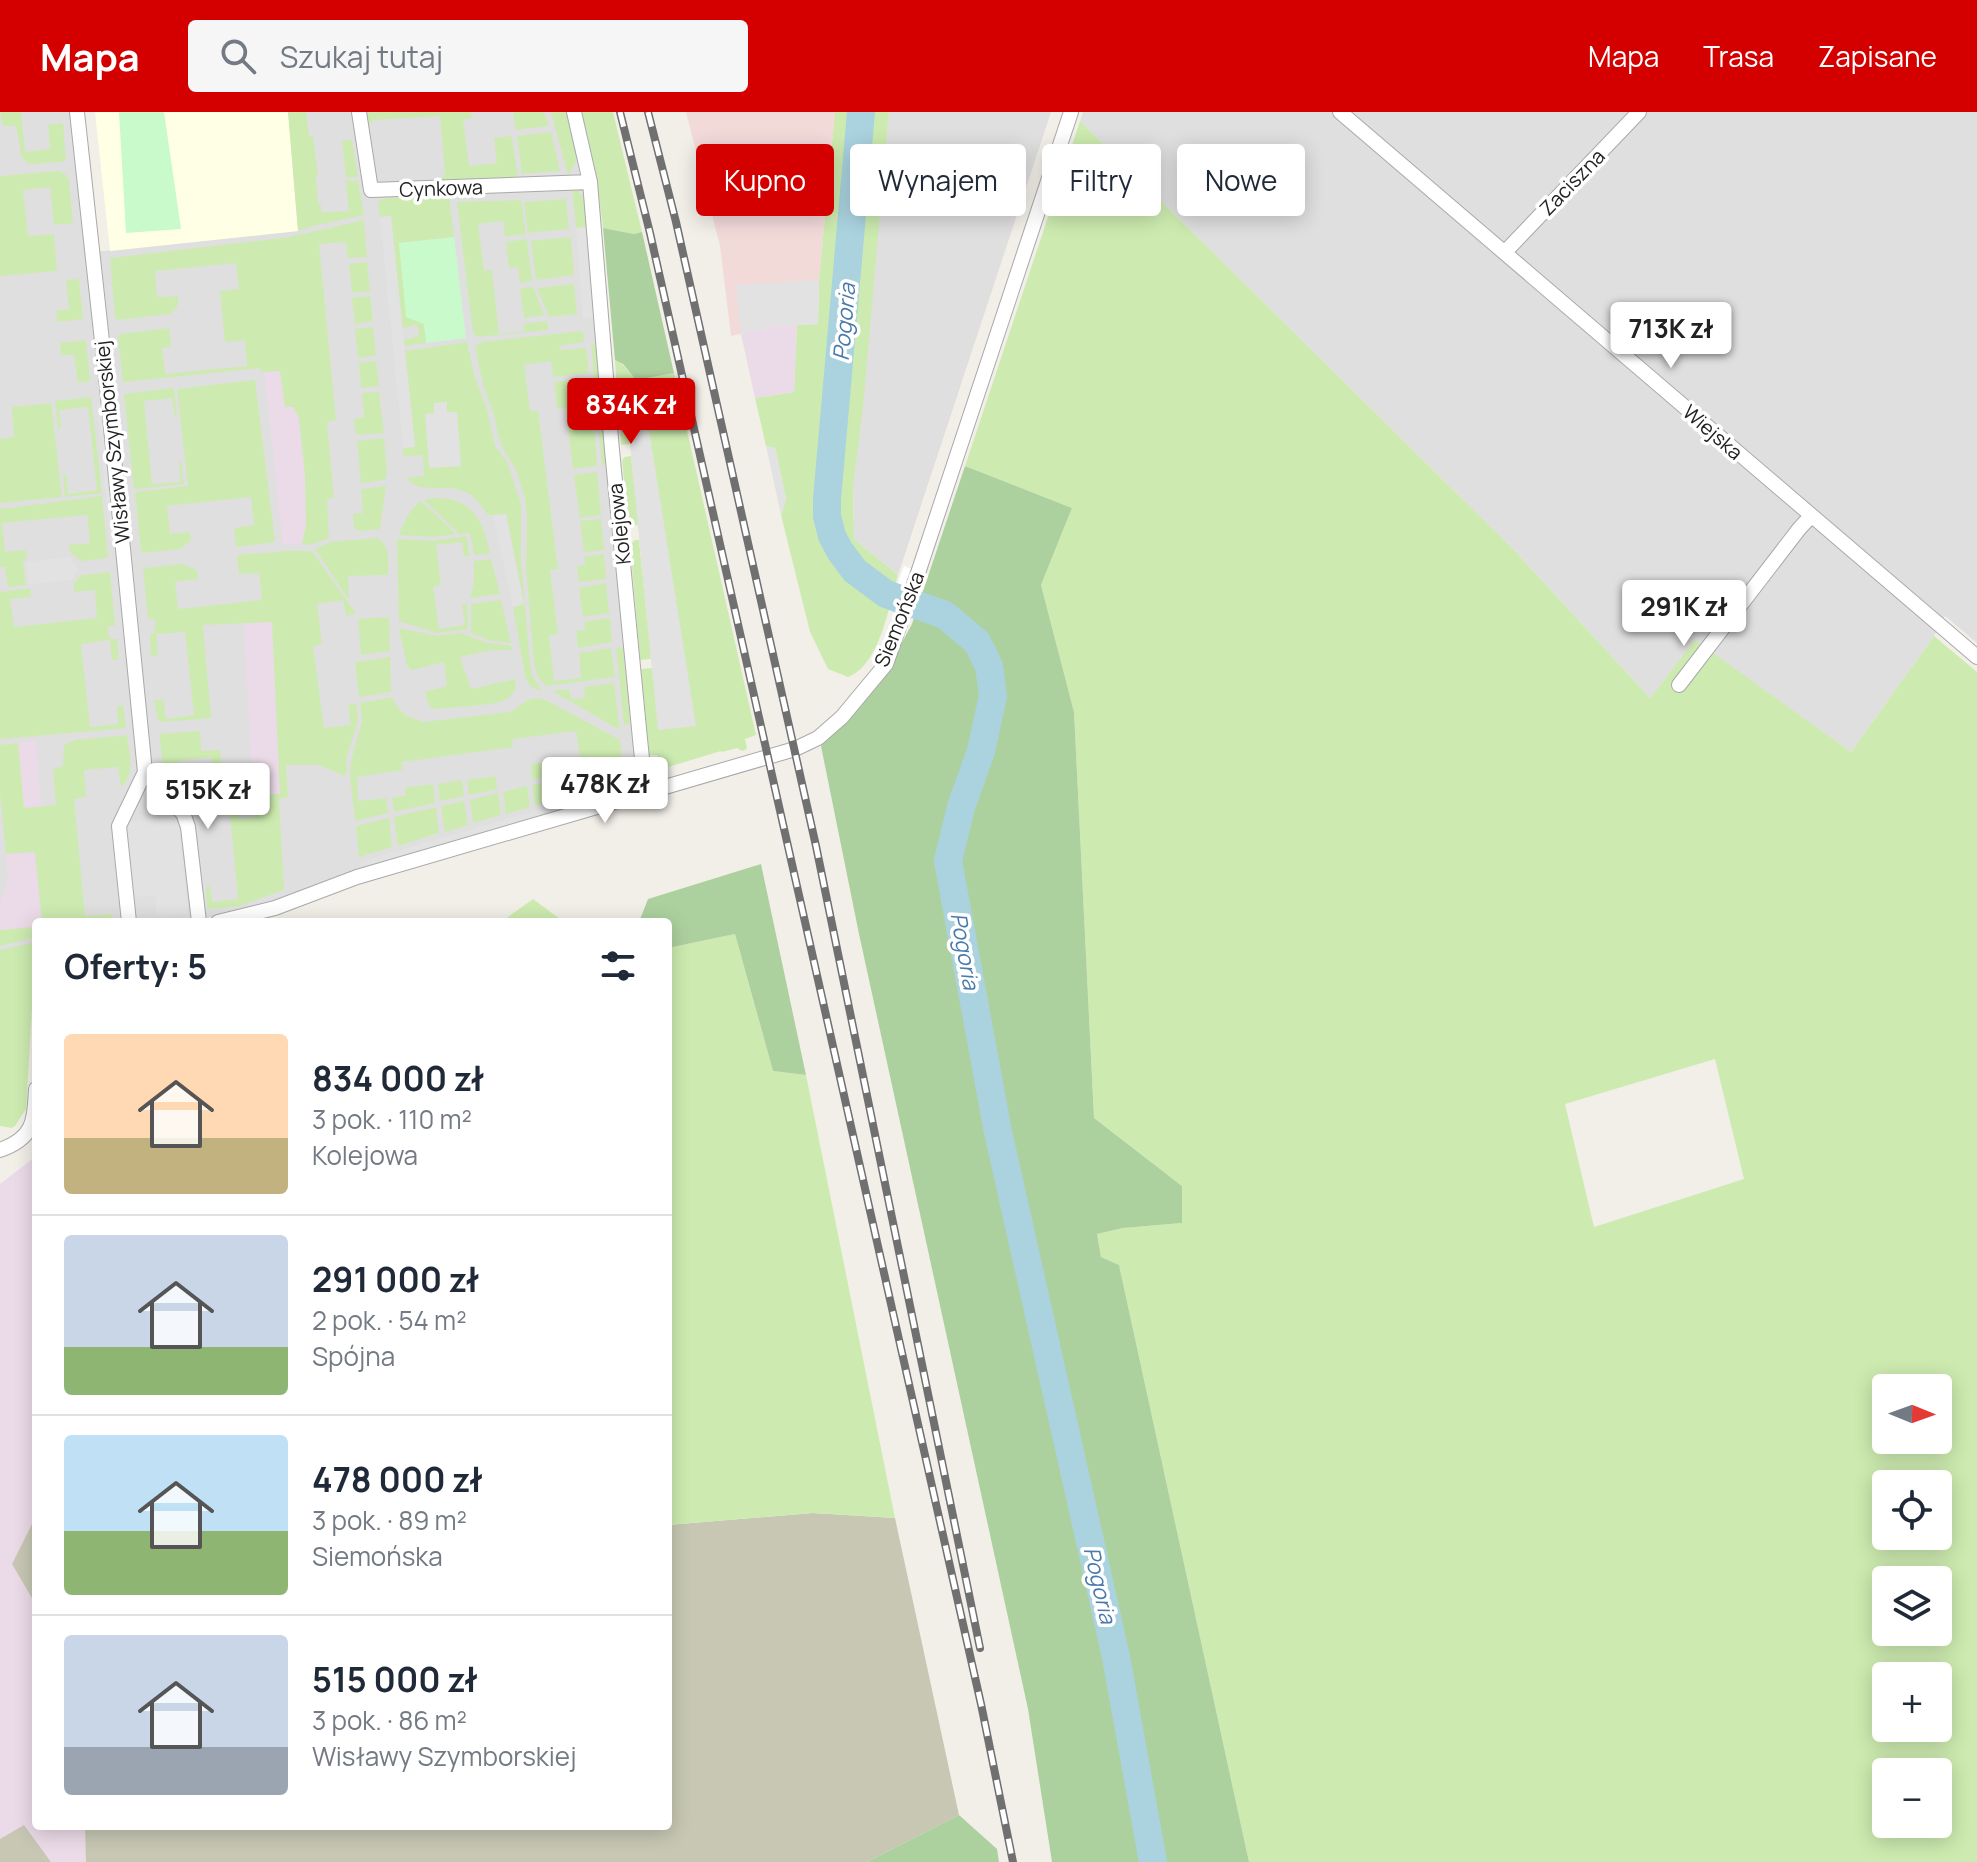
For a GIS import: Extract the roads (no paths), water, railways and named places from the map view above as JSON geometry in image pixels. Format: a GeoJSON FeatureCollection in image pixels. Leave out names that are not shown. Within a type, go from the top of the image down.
{"type":"FeatureCollection","features":[{"type":"Feature","properties":{"kind":"street","name":"Wisławy Szymborskiej"},"geometry":{"type":"LineString","coordinates":[[77,112],[145,772]]}},
{"type":"Feature","properties":{"kind":"street","name":"Cynkowa"},"geometry":{"type":"LineString","coordinates":[[359,112],[371,190],[590,182]]}},
{"type":"Feature","properties":{"kind":"street","name":"Kolejowa"},"geometry":{"type":"LineString","coordinates":[[574,112],[590,182],[611,435],[640,739],[648,792]]}},
{"type":"Feature","properties":{"kind":"street","name":"Siemońska"},"geometry":{"type":"LineString","coordinates":[[234,918],[275,908],[357,877],[795,749],[818,738],[842,717],[886,664],[1071,112]]}},
{"type":"Feature","properties":{"kind":"street","name":"Wiejska"},"geometry":{"type":"LineString","coordinates":[[1340,112],[1977,657]]}},
{"type":"Feature","properties":{"kind":"street","name":"Zaciszna"},"geometry":{"type":"LineString","coordinates":[[1505,252],[1639,112]]}},
{"type":"Feature","properties":{"kind":"street"},"geometry":{"type":"LineString","coordinates":[[1679,685],[1811,516]]}},
{"type":"Feature","properties":{"kind":"street"},"geometry":{"type":"LineString","coordinates":[[129,918],[119,826],[145,772],[183,813],[188,827],[199,918]]}},
{"type":"Feature","properties":{"kind":"street"},"geometry":{"type":"LineString","coordinates":[[0,1150],[27,1134],[32,1119]]}},
{"type":"Feature","properties":{"kind":"waterway","name":"Pogoria"},"geometry":{"type":"LineString","coordinates":[[861,112],[827,516],[832,536],[855,571],[886,594],[945,615],[977,642],[989,666],[993,696],[981,751],[961,807],[948,861],[998,1132],[1116,1657],[1153,1862]]}},
{"type":"Feature","properties":{"kind":"railway"},"geometry":{"type":"LineString","coordinates":[[620,112],[650,233],[981,1704],[1013,1862]]}},
{"type":"Feature","properties":{"kind":"railway"},"geometry":{"type":"LineString","coordinates":[[648,112],[676,222],[816,846],[980,1648]]}}]}
